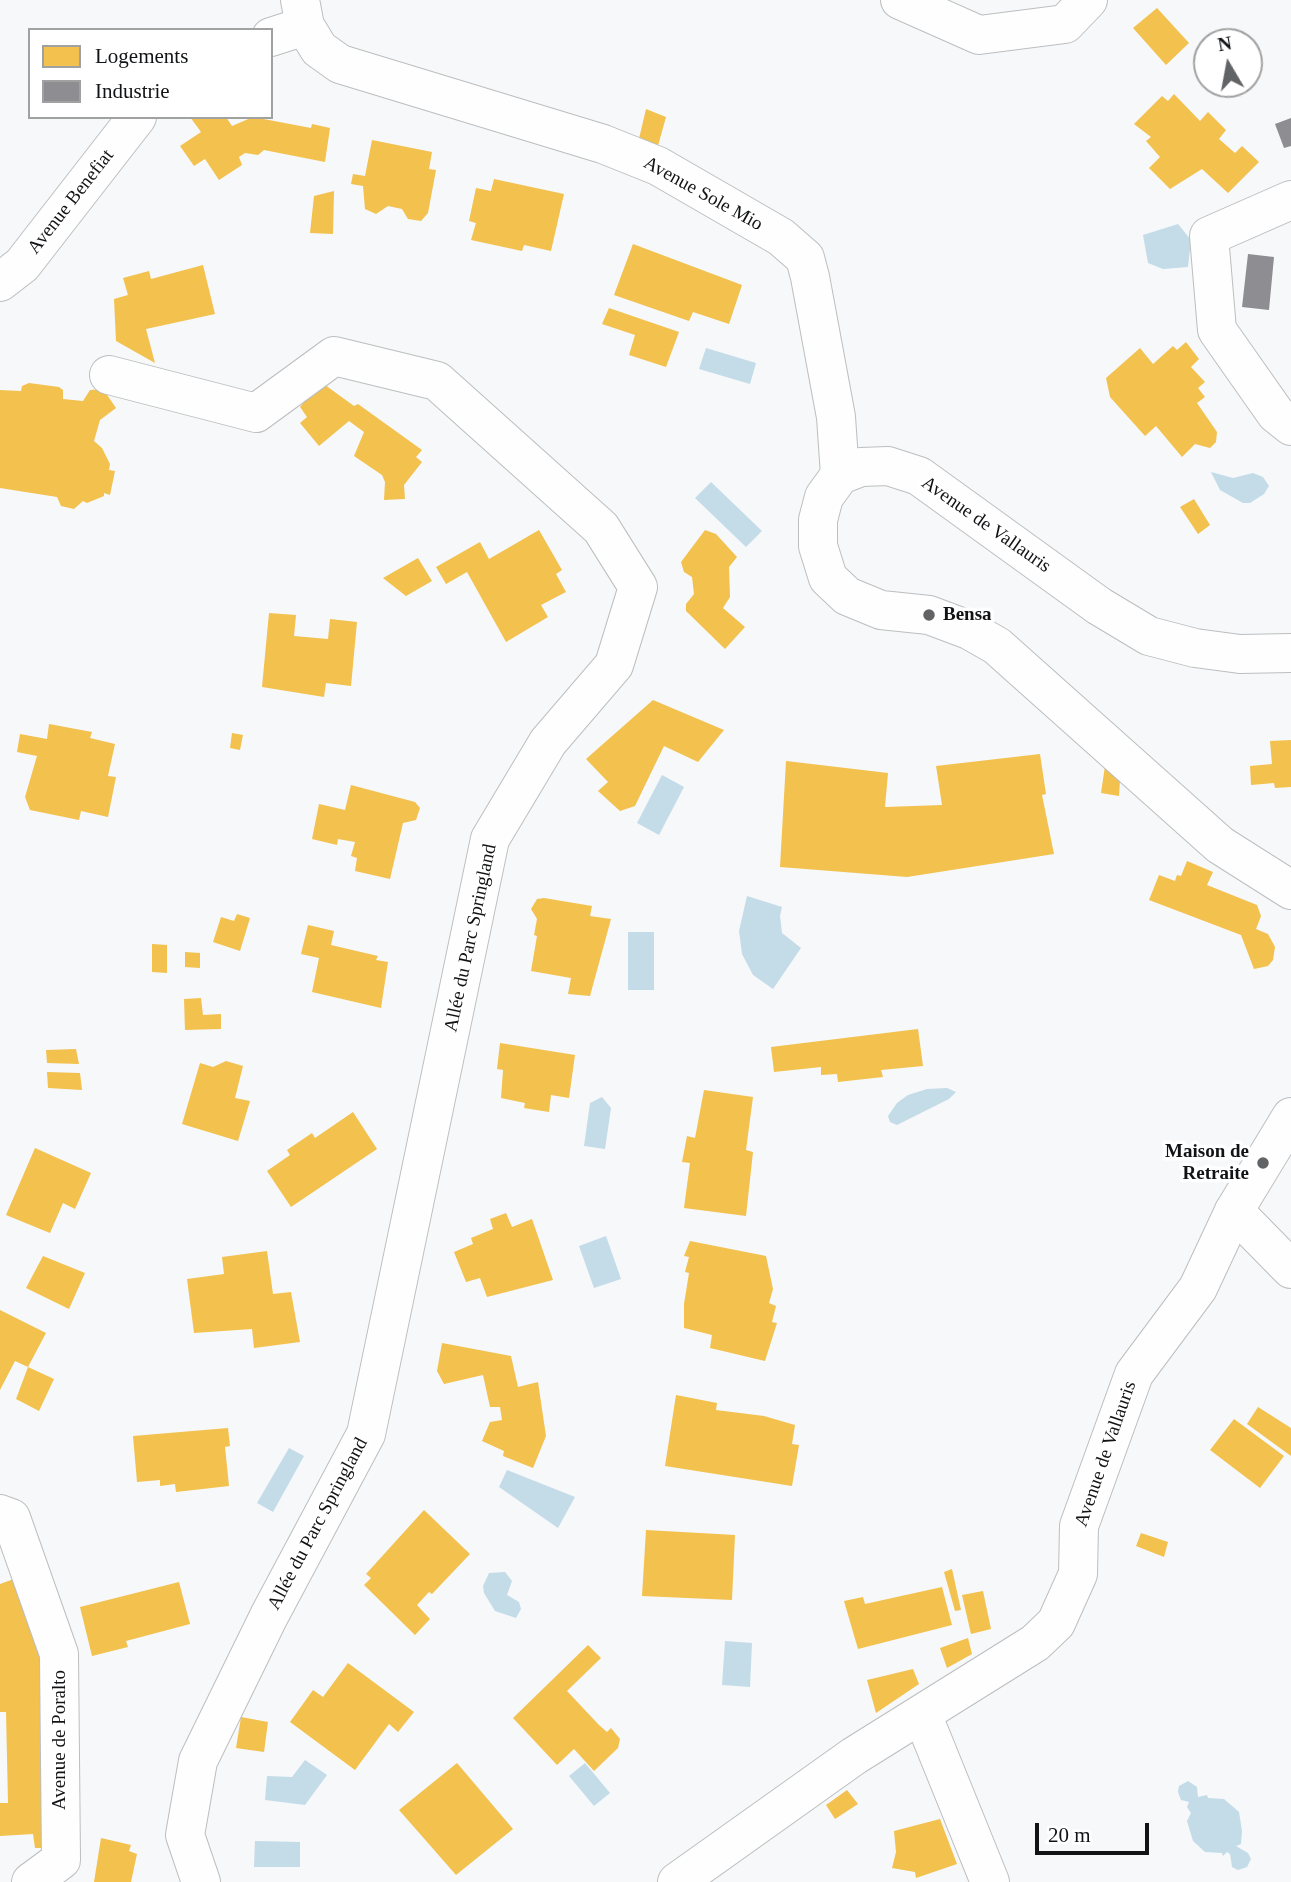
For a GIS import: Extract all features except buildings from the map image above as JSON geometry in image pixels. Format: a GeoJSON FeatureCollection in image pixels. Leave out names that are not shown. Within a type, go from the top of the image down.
{"type":"FeatureCollection","features":[{"type":"Feature","properties":{"kind":"street"},"geometry":{"type":"LineString","coordinates":[[900,0],[979,35],[1065,24],[1088,0]]}},
{"type":"Feature","properties":{"kind":"street","name":"Avenue Sole Mio"},"geometry":{"type":"LineString","coordinates":[[292,21],[319,50],[340,64],[603,144],[658,166],[780,237],[804,258],[810,277],[836,418],[840,475]]}},
{"type":"Feature","properties":{"kind":"street","name":"Avenue Benefiat"},"geometry":{"type":"LineString","coordinates":[[0,282],[22,265],[135,119]]}},
{"type":"Feature","properties":{"kind":"street"},"geometry":{"type":"LineString","coordinates":[[1291,200],[1209,236],[1217,330],[1276,414],[1291,426]]}},
{"type":"Feature","properties":{"kind":"street","name":"Allée du Parc Springland"},"geometry":{"type":"LineString","coordinates":[[109,375],[256,412],[334,356],[437,381],[601,528],[638,587],[614,665],[548,742],[490,839],[366,1434],[269,1616],[198,1761],[186,1835],[201,1882]]}},
{"type":"Feature","properties":{"kind":"street","name":"Avenue de Vallauris"},"geometry":{"type":"LineString","coordinates":[[840,475],[860,467],[888,467],[919,476],[1099,606],[1149,636],[1195,648],[1240,654],[1291,653]]}},
{"type":"Feature","properties":{"kind":"street"},"geometry":{"type":"LineString","coordinates":[[840,475],[824,496],[818,520],[818,546],[828,578],[847,596],[881,610],[929,615],[969,630],[997,646],[1220,845],[1291,890]]}},
{"type":"Feature","properties":{"kind":"street","name":"Avenue de Vallauris"},"geometry":{"type":"LineString","coordinates":[[677,1882],[854,1756],[1035,1643],[1056,1623],[1069,1600],[1078,1574],[1079,1526],[1125,1394],[1149,1352],[1198,1288],[1234,1211],[1291,1117]]}},
{"type":"Feature","properties":{"kind":"street"},"geometry":{"type":"LineString","coordinates":[[1234,1211],[1291,1269]]}},
{"type":"Feature","properties":{"kind":"street","name":"Avenue de Poralto"},"geometry":{"type":"LineString","coordinates":[[0,1514],[11,1518],[59,1654],[61,1860],[31,1882]]}},
{"type":"Feature","properties":{"kind":"street"},"geometry":{"type":"LineString","coordinates":[[922,1714],[990,1882]]}},
{"type":"Feature","properties":{"kind":"water"},"geometry":{"type":"Polygon","coordinates":[[[1178,224],[1191,240],[1188,267],[1163,269],[1148,263],[1143,235],[1178,224]]]}},
{"type":"Feature","properties":{"kind":"water"},"geometry":{"type":"Polygon","coordinates":[[[706,348],[756,363],[750,384],[699,369],[706,348]]]}},
{"type":"Feature","properties":{"kind":"water"},"geometry":{"type":"Polygon","coordinates":[[[1211,472],[1233,478],[1253,473],[1263,477],[1269,486],[1264,494],[1250,503],[1243,503],[1220,490],[1211,472]]]}},
{"type":"Feature","properties":{"kind":"water"},"geometry":{"type":"Polygon","coordinates":[[[711,482],[762,531],[746,547],[695,498],[711,482]]]}},
{"type":"Feature","properties":{"kind":"water"},"geometry":{"type":"Polygon","coordinates":[[[662,775],[684,787],[659,835],[637,823],[662,775]]]}},
{"type":"Feature","properties":{"kind":"water"},"geometry":{"type":"Polygon","coordinates":[[[747,896],[782,907],[782,933],[801,948],[773,989],[753,975],[742,954],[739,931],[747,896]]]}},
{"type":"Feature","properties":{"kind":"water"},"geometry":{"type":"Polygon","coordinates":[[[628,932],[654,932],[654,990],[628,990],[628,932]]]}},
{"type":"Feature","properties":{"kind":"water"},"geometry":{"type":"Polygon","coordinates":[[[947,1088],[956,1092],[949,1099],[897,1125],[890,1122],[888,1116],[897,1103],[908,1095],[927,1089],[947,1088]]]}},
{"type":"Feature","properties":{"kind":"water"},"geometry":{"type":"Polygon","coordinates":[[[602,1097],[611,1108],[605,1149],[584,1146],[590,1103],[602,1097]]]}},
{"type":"Feature","properties":{"kind":"water"},"geometry":{"type":"Polygon","coordinates":[[[606,1236],[621,1279],[594,1288],[579,1246],[606,1236]]]}},
{"type":"Feature","properties":{"kind":"water"},"geometry":{"type":"Polygon","coordinates":[[[289,1448],[304,1456],[273,1512],[257,1503],[289,1448]]]}},
{"type":"Feature","properties":{"kind":"water"},"geometry":{"type":"Polygon","coordinates":[[[507,1470],[575,1497],[558,1528],[499,1487],[507,1470]]]}},
{"type":"Feature","properties":{"kind":"water"},"geometry":{"type":"Polygon","coordinates":[[[505,1572],[512,1581],[507,1595],[519,1602],[521,1609],[516,1618],[495,1611],[484,1593],[483,1586],[489,1573],[505,1572]]]}},
{"type":"Feature","properties":{"kind":"water"},"geometry":{"type":"Polygon","coordinates":[[[725,1641],[752,1643],[750,1687],[722,1685],[725,1641]]]}},
{"type":"Feature","properties":{"kind":"water"},"geometry":{"type":"Polygon","coordinates":[[[305,1760],[327,1775],[305,1805],[265,1800],[267,1776],[292,1777],[305,1760]]]}},
{"type":"Feature","properties":{"kind":"water"},"geometry":{"type":"Polygon","coordinates":[[[585,1763],[610,1793],[594,1806],[569,1776],[585,1763]]]}},
{"type":"Feature","properties":{"kind":"water"},"geometry":{"type":"Polygon","coordinates":[[[1188,1781],[1197,1787],[1198,1797],[1207,1795],[1208,1798],[1224,1799],[1239,1812],[1241,1844],[1236,1846],[1248,1853],[1251,1859],[1247,1867],[1238,1870],[1232,1867],[1230,1854],[1227,1852],[1223,1856],[1222,1853],[1205,1852],[1193,1841],[1187,1821],[1191,1813],[1187,1807],[1189,1802],[1181,1800],[1178,1792],[1179,1786],[1188,1781]]]}},
{"type":"Feature","properties":{"kind":"water"},"geometry":{"type":"Polygon","coordinates":[[[255,1841],[300,1842],[300,1867],[254,1867],[255,1841]]]}},
{"type":"Feature","properties":{"kind":"place","name":"Bensa"},"geometry":{"type":"Point","coordinates":[929,615]}},
{"type":"Feature","properties":{"kind":"place","name":"Maison de Retraite"},"geometry":{"type":"Point","coordinates":[1263,1163]}}]}
